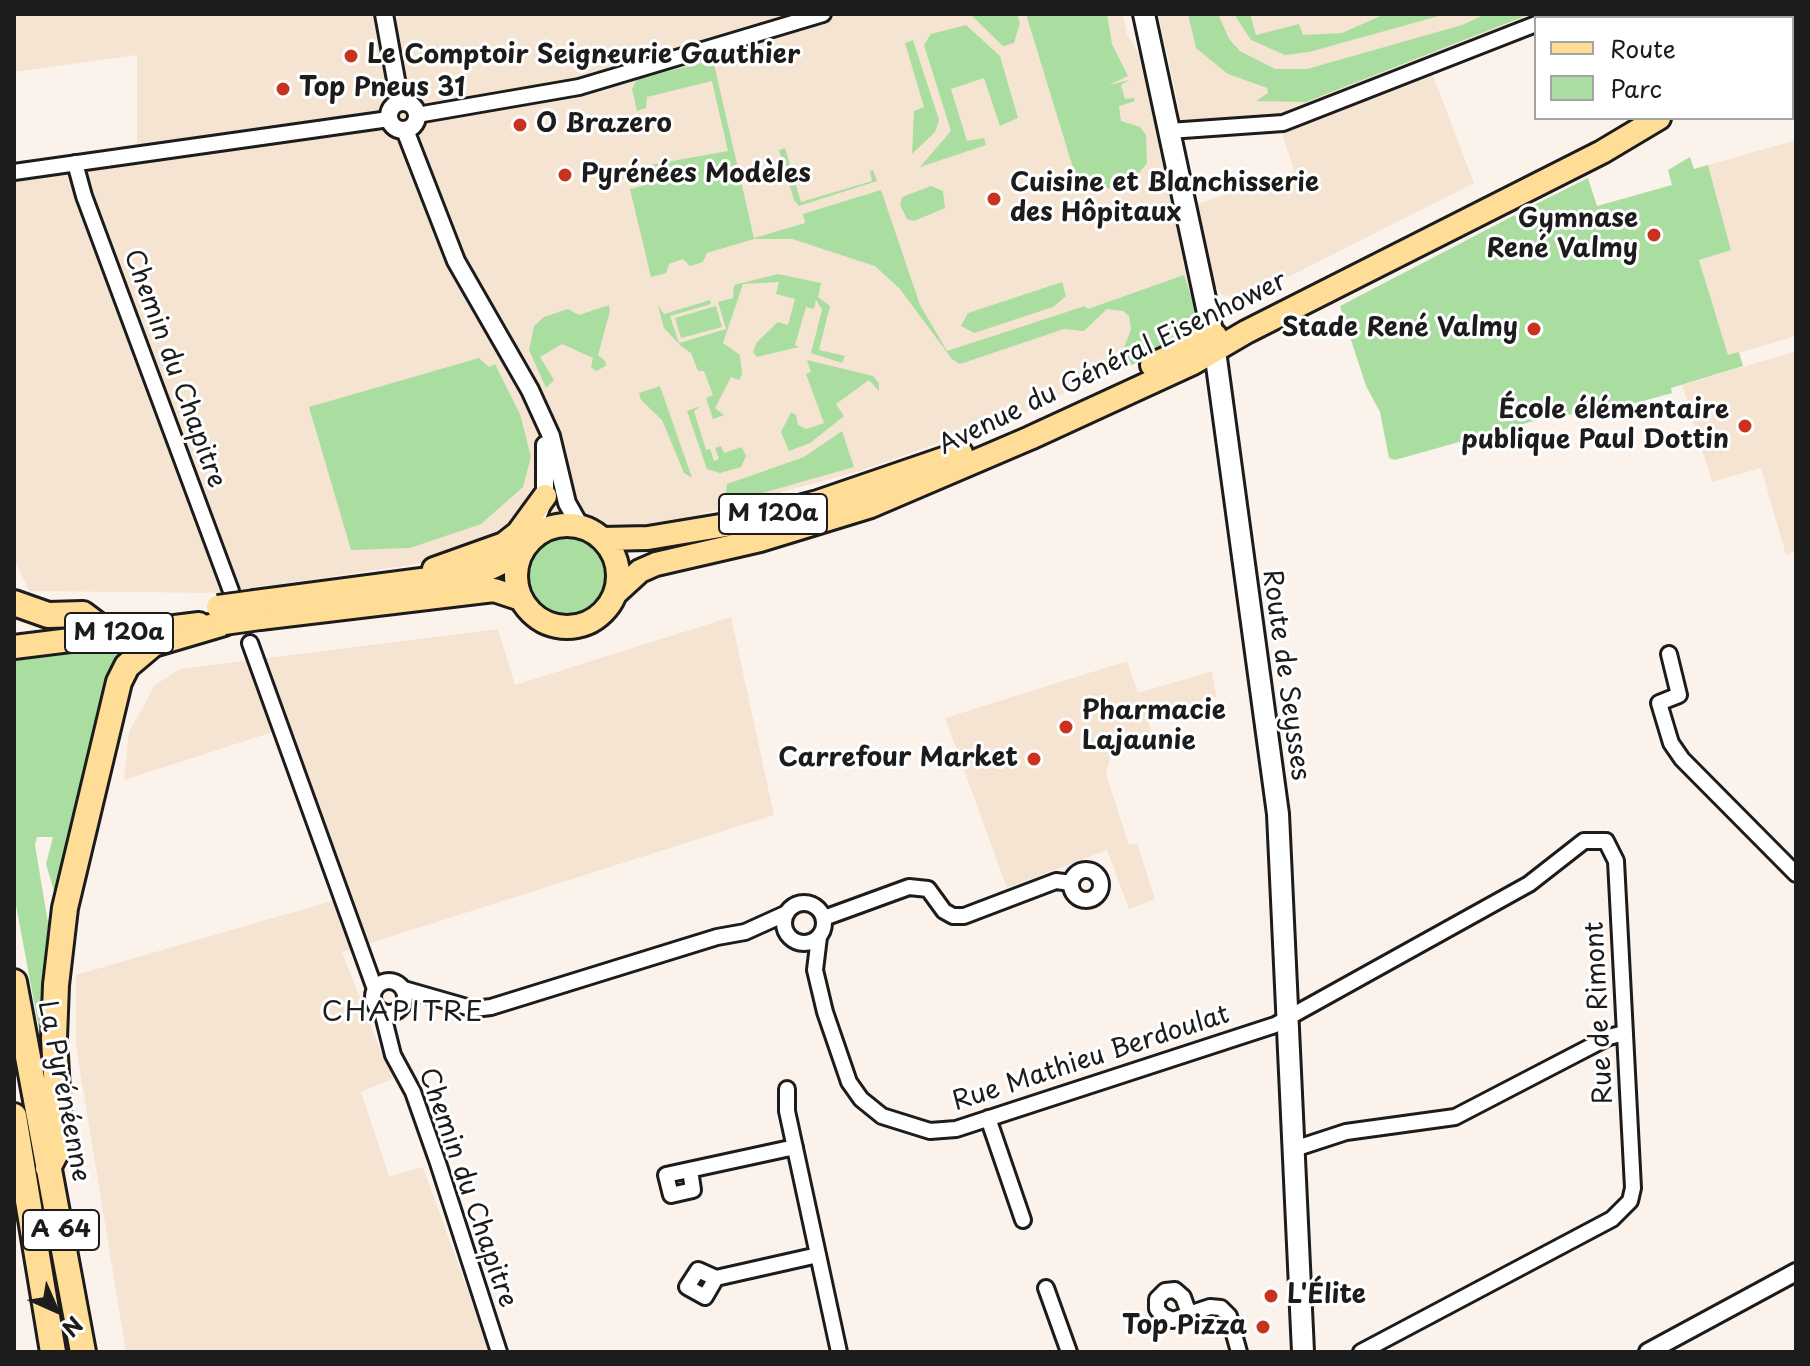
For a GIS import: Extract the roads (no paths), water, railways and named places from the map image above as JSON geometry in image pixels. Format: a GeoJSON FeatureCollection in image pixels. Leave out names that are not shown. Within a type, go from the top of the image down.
{"type":"FeatureCollection","features":[{"type":"Feature","properties":{"kind":"highway"},"geometry":{"type":"LineString","coordinates":[[14,603],[48,615],[83,614],[95,623]]}},
{"type":"Feature","properties":{"kind":"highway"},"geometry":{"type":"LineString","coordinates":[[48,1168],[60,1145],[54,1038],[56,985],[65,908],[119,682],[127,666],[153,644],[224,607]]}},
{"type":"Feature","properties":{"kind":"highway","name":"La Pyrénéenne"},"geometry":{"type":"LineString","coordinates":[[14,982],[83,1352]]}},
{"type":"Feature","properties":{"kind":"highway","name":"La Pyrénéenne"},"geometry":{"type":"LineString","coordinates":[[14,1116],[53,1352]]}},
{"type":"Feature","properties":{"kind":"highway"},"geometry":{"type":"LineString","coordinates":[[14,1182],[30,1226]]}},
{"type":"Feature","properties":{"kind":"main road","name":"Route de Seysses"},"geometry":{"type":"LineString","coordinates":[[1144,14],[1214,343],[1278,814],[1303,1352]]}},
{"type":"Feature","properties":{"kind":"main road","name":"Avenue du Général Eisenhower"},"geometry":{"type":"LineString","coordinates":[[603,539],[648,538],[738,523],[818,502],[938,463],[1214,343],[1636,120]]}},
{"type":"Feature","properties":{"kind":"main road","name":"Avenue du Général Eisenhower"},"geometry":{"type":"LineString","coordinates":[[616,593],[640,571],[656,564],[806,527],[938,479],[1602,152],[1656,120]]}},
{"type":"Feature","properties":{"kind":"main road"},"geometry":{"type":"LineString","coordinates":[[376,586],[397,575],[429,570],[504,544],[518,533],[545,496]]}},
{"type":"Feature","properties":{"kind":"main road"},"geometry":{"type":"LineString","coordinates":[[558,525],[580,526],[603,539],[617,564],[616,593],[596,619],[565,628],[535,616],[521,599],[516,576],[525,547],[558,525]]}},
{"type":"Feature","properties":{"kind":"main road","name":"M 120a"},"geometry":{"type":"LineString","coordinates":[[258,610],[376,586],[482,572],[500,566],[525,547]]}},
{"type":"Feature","properties":{"kind":"main road","name":"M 120a"},"geometry":{"type":"LineString","coordinates":[[14,632],[224,607],[258,610],[494,590],[521,599]]}},
{"type":"Feature","properties":{"kind":"main road","name":"M 120a"},"geometry":{"type":"LineString","coordinates":[[14,647],[193,624],[224,607]]}},
{"type":"Feature","properties":{"kind":"street"},"geometry":{"type":"LineString","coordinates":[[384,14],[400,102]]}},
{"type":"Feature","properties":{"kind":"street"},"geometry":{"type":"LineString","coordinates":[[417,115],[579,87],[823,14]]}},
{"type":"Feature","properties":{"kind":"street"},"geometry":{"type":"LineString","coordinates":[[1169,131],[1283,123],[1534,25]]}},
{"type":"Feature","properties":{"kind":"street"},"geometry":{"type":"LineString","coordinates":[[400,102],[409,104],[417,115],[413,126],[405,130],[393,127],[389,119],[393,106],[400,102]]}},
{"type":"Feature","properties":{"kind":"street"},"geometry":{"type":"LineString","coordinates":[[14,172],[389,119]]}},
{"type":"Feature","properties":{"kind":"street"},"geometry":{"type":"LineString","coordinates":[[405,130],[456,261],[551,436],[567,503],[580,526]]}},
{"type":"Feature","properties":{"kind":"street","name":"Chemin du Chapitre"},"geometry":{"type":"LineString","coordinates":[[75,163],[224,607]]}},
{"type":"Feature","properties":{"kind":"street"},"geometry":{"type":"LineString","coordinates":[[525,547],[545,496],[546,454],[541,415]]}},
{"type":"Feature","properties":{"kind":"street"},"geometry":{"type":"LineString","coordinates":[[250,643],[361,953],[381,984]]}},
{"type":"Feature","properties":{"kind":"street"},"geometry":{"type":"LineString","coordinates":[[1669,654],[1679,695],[1659,703],[1671,743],[1682,759],[1796,874]]}},
{"type":"Feature","properties":{"kind":"street","name":"Rue de Rimont"},"geometry":{"type":"LineString","coordinates":[[1288,1019],[1324,996],[1529,884],[1584,841],[1606,841],[1616,861],[1633,1188],[1623,1210],[1361,1352]]}},
{"type":"Feature","properties":{"kind":"street"},"geometry":{"type":"LineString","coordinates":[[824,918],[909,887],[928,889],[944,911],[953,916],[964,916],[1056,881],[1071,883]]}},
{"type":"Feature","properties":{"kind":"street"},"geometry":{"type":"LineString","coordinates":[[381,984],[374,1004],[396,1004],[423,995],[474,1009],[491,1007],[717,937],[745,932],[787,913],[792,907],[807,903],[824,918]]}},
{"type":"Feature","properties":{"kind":"street"},"geometry":{"type":"LineString","coordinates":[[787,913],[792,938]]}},
{"type":"Feature","properties":{"kind":"street"},"geometry":{"type":"LineString","coordinates":[[745,932],[813,942],[819,937],[824,918]]}},
{"type":"Feature","properties":{"kind":"street","name":"Rue Mathieu Berdoulat"},"geometry":{"type":"LineString","coordinates":[[815,970],[819,937]]}},
{"type":"Feature","properties":{"kind":"street","name":"Rue Mathieu Berdoulat"},"geometry":{"type":"LineString","coordinates":[[792,938],[815,970],[841,1066],[861,1099],[882,1116],[930,1131],[956,1129],[1288,1019]]}},
{"type":"Feature","properties":{"kind":"street"},"geometry":{"type":"LineString","coordinates":[[381,984],[397,982],[396,1004]]}},
{"type":"Feature","properties":{"kind":"street"},"geometry":{"type":"LineString","coordinates":[[1287,994],[1324,996]]}},
{"type":"Feature","properties":{"kind":"street","name":"Chemin du Chapitre"},"geometry":{"type":"LineString","coordinates":[[396,1004],[389,1040],[438,1163],[499,1352]]}},
{"type":"Feature","properties":{"kind":"street"},"geometry":{"type":"LineString","coordinates":[[1294,1149],[1355,1130],[1455,1117],[1609,1037],[1624,1033]]}},
{"type":"Feature","properties":{"kind":"street"},"geometry":{"type":"LineString","coordinates":[[787,1089],[787,1111],[839,1352]]}},
{"type":"Feature","properties":{"kind":"street"},"geometry":{"type":"LineString","coordinates":[[988,1118],[1023,1220]]}},
{"type":"Feature","properties":{"kind":"street"},"geometry":{"type":"LineString","coordinates":[[690,1170],[795,1147]]}},
{"type":"Feature","properties":{"kind":"street"},"geometry":{"type":"LineString","coordinates":[[716,1278],[818,1255]]}},
{"type":"Feature","properties":{"kind":"street"},"geometry":{"type":"LineString","coordinates":[[1648,1352],[1796,1272]]}},
{"type":"Feature","properties":{"kind":"street"},"geometry":{"type":"LineString","coordinates":[[1046,1288],[1069,1352]]}},
{"type":"Feature","properties":{"kind":"street"},"geometry":{"type":"LineString","coordinates":[[1189,1314],[1210,1307],[1221,1308],[1229,1316],[1239,1352]]}},
{"type":"Feature","properties":{"kind":"place","name":"Le Comptoir Seigneurie Gauthier"},"geometry":{"type":"Point","coordinates":[351,56]}},
{"type":"Feature","properties":{"kind":"place","name":"Top Pneus 31"},"geometry":{"type":"Point","coordinates":[283,89]}},
{"type":"Feature","properties":{"kind":"place","name":"O Brazero"},"geometry":{"type":"Point","coordinates":[520,125]}},
{"type":"Feature","properties":{"kind":"place","name":"Pyrénées Modèles"},"geometry":{"type":"Point","coordinates":[565,175]}},
{"type":"Feature","properties":{"kind":"place","name":"Cuisine et Blanchisserie des Hôpitaux"},"geometry":{"type":"Point","coordinates":[994,199]}},
{"type":"Feature","properties":{"kind":"place","name":"Gymnase René Valmy"},"geometry":{"type":"Point","coordinates":[1654,235]}},
{"type":"Feature","properties":{"kind":"place","name":"Stade René Valmy"},"geometry":{"type":"Point","coordinates":[1534,329]}},
{"type":"Feature","properties":{"kind":"place","name":"École élémentaire publique Paul Dottin"},"geometry":{"type":"Point","coordinates":[1745,426]}},
{"type":"Feature","properties":{"kind":"place","name":"Pharmacie Lajaunie"},"geometry":{"type":"Point","coordinates":[1066,727]}},
{"type":"Feature","properties":{"kind":"place","name":"Carrefour Market"},"geometry":{"type":"Point","coordinates":[1034,759]}},
{"type":"Feature","properties":{"kind":"place","name":"L'Élite"},"geometry":{"type":"Point","coordinates":[1271,1296]}},
{"type":"Feature","properties":{"kind":"place","name":"Top Pizza"},"geometry":{"type":"Point","coordinates":[1263,1327]}},
{"type":"Feature","properties":{"kind":"district","name":"CHAPITRE"},"geometry":{"type":"Point","coordinates":[403,1013]}}]}
